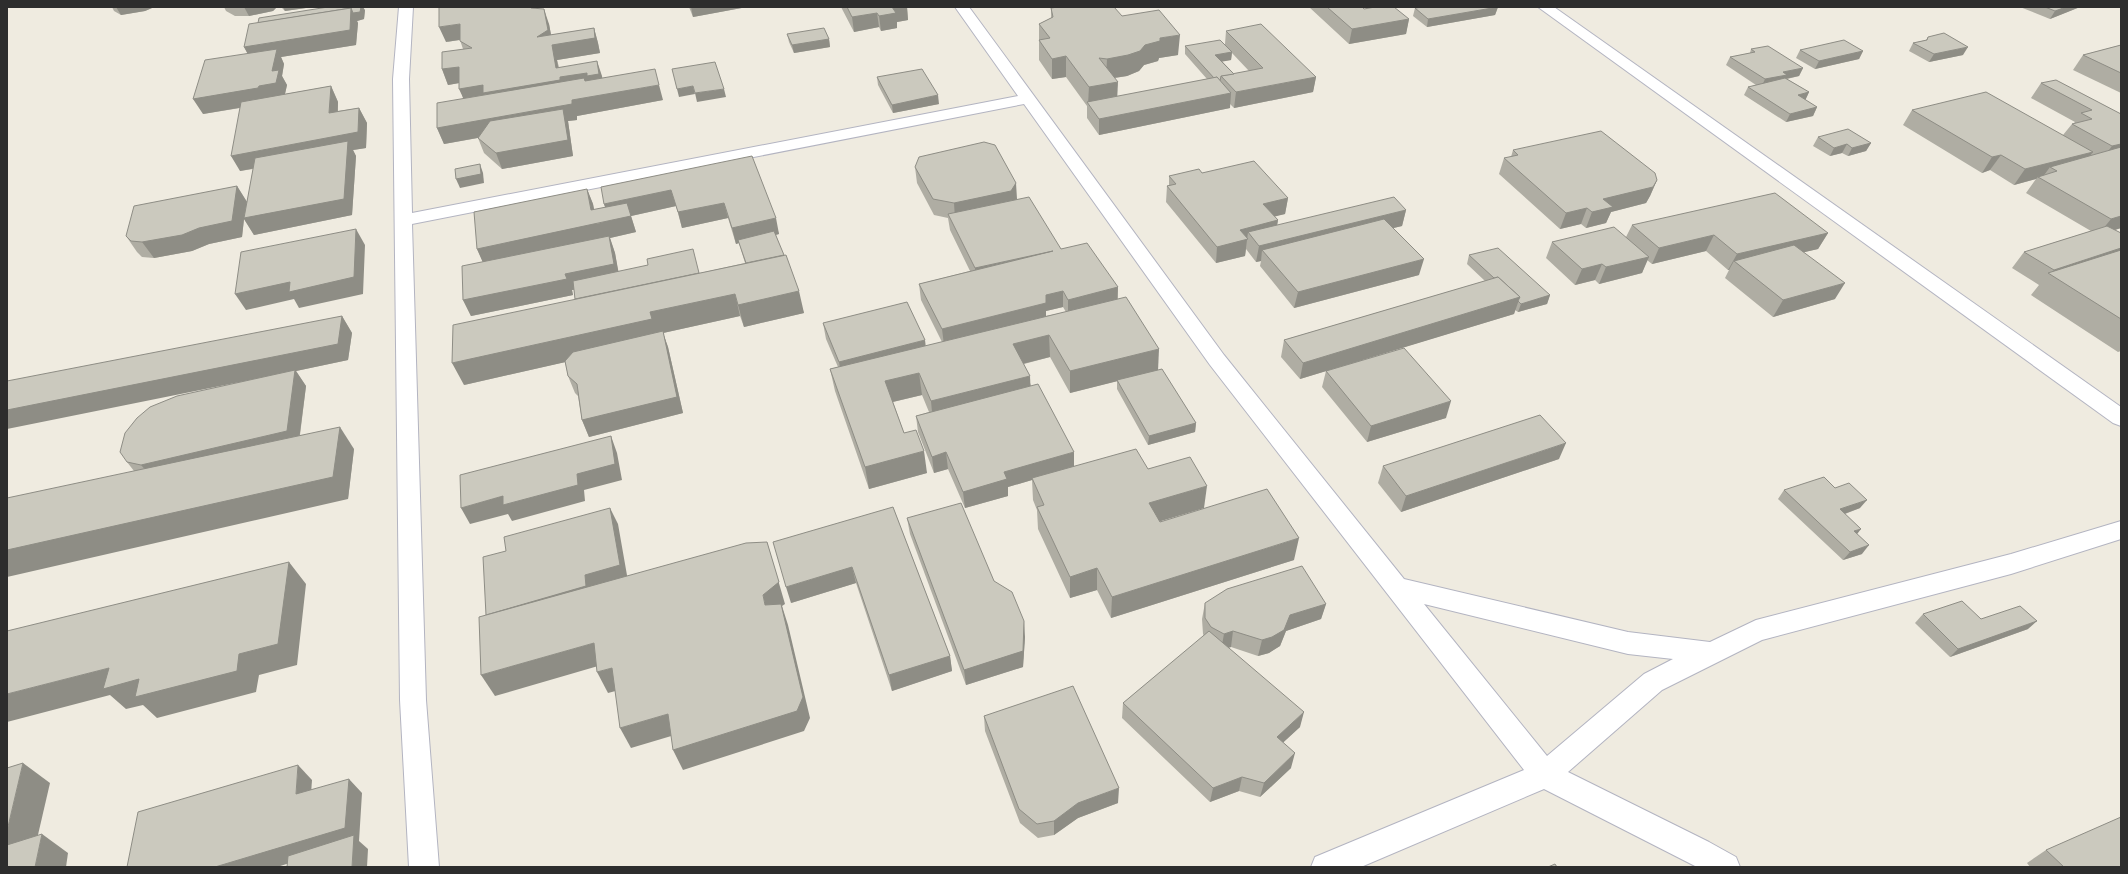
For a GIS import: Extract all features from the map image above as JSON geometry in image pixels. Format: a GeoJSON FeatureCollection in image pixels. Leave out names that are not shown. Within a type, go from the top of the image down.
{"type":"FeatureCollection","features":[{"type":"Feature","properties":{"kind":"street"},"geometry":{"type":"LineString","coordinates":[[406,7],[401,79],[412,700],[424,867]]}},
{"type":"Feature","properties":{"kind":"street"},"geometry":{"type":"LineString","coordinates":[[962,7],[1217,360],[1545,775],[1699,852],[1725,867]]}},
{"type":"Feature","properties":{"kind":"street"},"geometry":{"type":"LineString","coordinates":[[1545,7],[2121,418]]}},
{"type":"Feature","properties":{"kind":"street"},"geometry":{"type":"LineString","coordinates":[[403,220],[1028,99]]}},
{"type":"Feature","properties":{"kind":"street"},"geometry":{"type":"LineString","coordinates":[[1326,867],[1545,775],[1653,682],[1756,631],[2011,564],[2121,530]]}},
{"type":"Feature","properties":{"kind":"street"},"geometry":{"type":"LineString","coordinates":[[1396,588],[1506,612],[1628,643],[1712,652]]}},
{"type":"Feature","properties":{"kind":"building"},"geometry":{"type":"Polygon","coordinates":[[[328,7],[361,7],[360,12],[353,13],[351,8],[258,23],[259,18],[328,7]]]}},
{"type":"Feature","properties":{"kind":"building"},"geometry":{"type":"Polygon","coordinates":[[[439,7],[531,7],[544,9],[548,30],[537,37],[594,28],[595,38],[552,45],[556,68],[597,61],[599,74],[587,76],[587,73],[560,77],[560,80],[483,93],[483,85],[459,89],[459,67],[442,69],[442,52],[472,48],[460,41],[460,24],[439,27],[439,7]]]}},
{"type":"Feature","properties":{"kind":"building"},"geometry":{"type":"Polygon","coordinates":[[[847,7],[892,7],[896,13],[879,16],[877,13],[852,17],[847,7]]]}},
{"type":"Feature","properties":{"kind":"building"},"geometry":{"type":"Polygon","coordinates":[[[1114,7],[1122,16],[1159,10],[1180,35],[1160,38],[1160,41],[1145,45],[1140,51],[1128,55],[1107,59],[1099,58],[1118,82],[1089,87],[1066,56],[1052,59],[1039,40],[1050,38],[1039,24],[1053,17],[1051,8],[1114,7]]]}},
{"type":"Feature","properties":{"kind":"building"},"geometry":{"type":"Polygon","coordinates":[[[1327,7],[1362,7],[1364,9],[1375,7],[1394,7],[1409,19],[1352,29],[1327,7]]]}},
{"type":"Feature","properties":{"kind":"building"},"geometry":{"type":"Polygon","coordinates":[[[1498,7],[1428,19],[1415,8],[1498,7]]]}},
{"type":"Feature","properties":{"kind":"building"},"geometry":{"type":"Polygon","coordinates":[[[2045,7],[2066,7],[2055,11],[2045,7]]]}},
{"type":"Feature","properties":{"kind":"building"},"geometry":{"type":"Polygon","coordinates":[[[351,8],[350,30],[244,47],[249,24],[351,8]]]}},
{"type":"Feature","properties":{"kind":"building"},"geometry":{"type":"Polygon","coordinates":[[[1261,24],[1316,77],[1236,92],[1221,76],[1263,68],[1226,31],[1261,24]]]}},
{"type":"Feature","properties":{"kind":"building"},"geometry":{"type":"Polygon","coordinates":[[[824,28],[829,39],[792,45],[787,34],[824,28]]]}},
{"type":"Feature","properties":{"kind":"building"},"geometry":{"type":"Polygon","coordinates":[[[1944,33],[1968,47],[1934,54],[1913,43],[1927,40],[1928,37],[1944,33]]]}},
{"type":"Feature","properties":{"kind":"building"},"geometry":{"type":"Polygon","coordinates":[[[1220,40],[1232,52],[1215,55],[1234,74],[1221,76],[1220,81],[1217,77],[1214,78],[1185,46],[1220,40]]]}},
{"type":"Feature","properties":{"kind":"building"},"geometry":{"type":"Polygon","coordinates":[[[1844,40],[1863,51],[1819,61],[1800,50],[1844,40]]]}},
{"type":"Feature","properties":{"kind":"building"},"geometry":{"type":"Polygon","coordinates":[[[2121,45],[2121,73],[2083,55],[2121,45]]]}},
{"type":"Feature","properties":{"kind":"building"},"geometry":{"type":"Polygon","coordinates":[[[1768,46],[1803,68],[1783,72],[1787,75],[1765,79],[1730,57],[1755,52],[1751,49],[1768,46]]]}},
{"type":"Feature","properties":{"kind":"building"},"geometry":{"type":"Polygon","coordinates":[[[277,49],[272,71],[279,70],[276,83],[259,86],[258,88],[193,99],[205,60],[277,49]]]}},
{"type":"Feature","properties":{"kind":"building"},"geometry":{"type":"Polygon","coordinates":[[[715,62],[724,89],[695,93],[693,86],[677,89],[672,69],[715,62]]]}},
{"type":"Feature","properties":{"kind":"building"},"geometry":{"type":"Polygon","coordinates":[[[655,69],[659,85],[572,100],[572,104],[437,128],[437,103],[584,78],[585,81],[655,69]]]}},
{"type":"Feature","properties":{"kind":"building"},"geometry":{"type":"Polygon","coordinates":[[[922,69],[938,95],[892,105],[877,77],[922,69]]]}},
{"type":"Feature","properties":{"kind":"building"},"geometry":{"type":"Polygon","coordinates":[[[1217,77],[1231,93],[1099,119],[1087,102],[1217,77]]]}},
{"type":"Feature","properties":{"kind":"building"},"geometry":{"type":"Polygon","coordinates":[[[1785,78],[1809,92],[1798,95],[1817,107],[1790,114],[1748,87],[1785,78]]]}},
{"type":"Feature","properties":{"kind":"building"},"geometry":{"type":"Polygon","coordinates":[[[2056,80],[2121,114],[2121,144],[2112,146],[2072,124],[2092,119],[2081,113],[2092,110],[2041,83],[2056,80]]]}},
{"type":"Feature","properties":{"kind":"building"},"geometry":{"type":"Polygon","coordinates":[[[331,86],[329,113],[359,108],[358,132],[231,156],[241,102],[331,86]]]}},
{"type":"Feature","properties":{"kind":"building"},"geometry":{"type":"Polygon","coordinates":[[[1986,92],[2093,152],[2025,169],[2001,155],[1992,157],[1912,110],[1986,92]]]}},
{"type":"Feature","properties":{"kind":"building"},"geometry":{"type":"Polygon","coordinates":[[[563,109],[568,140],[496,153],[478,138],[490,121],[563,109]]]}},
{"type":"Feature","properties":{"kind":"building"},"geometry":{"type":"Polygon","coordinates":[[[1848,129],[1871,143],[1852,148],[1847,144],[1834,148],[1818,137],[1848,129]]]}},
{"type":"Feature","properties":{"kind":"building"},"geometry":{"type":"Polygon","coordinates":[[[1601,131],[1655,173],[1657,180],[1653,187],[1603,199],[1613,207],[1592,212],[1587,208],[1566,213],[1504,158],[1518,155],[1513,150],[1601,131]]]}},
{"type":"Feature","properties":{"kind":"building"},"geometry":{"type":"Polygon","coordinates":[[[348,141],[344,199],[244,218],[255,158],[348,141]]]}},
{"type":"Feature","properties":{"kind":"building"},"geometry":{"type":"Polygon","coordinates":[[[984,142],[995,145],[1016,183],[1011,191],[954,203],[933,199],[915,167],[919,157],[984,142]]]}},
{"type":"Feature","properties":{"kind":"building"},"geometry":{"type":"Polygon","coordinates":[[[2121,147],[2121,216],[2111,219],[2038,177],[2057,171],[2050,167],[2121,147]]]}},
{"type":"Feature","properties":{"kind":"building"},"geometry":{"type":"Polygon","coordinates":[[[752,156],[776,218],[732,228],[724,203],[678,212],[671,190],[604,204],[601,187],[752,156]]]}},
{"type":"Feature","properties":{"kind":"building"},"geometry":{"type":"Polygon","coordinates":[[[1254,161],[1288,198],[1263,204],[1278,220],[1240,230],[1248,239],[1217,247],[1167,186],[1176,184],[1169,176],[1199,169],[1202,173],[1254,161]]]}},
{"type":"Feature","properties":{"kind":"building"},"geometry":{"type":"Polygon","coordinates":[[[480,164],[481,174],[456,179],[455,169],[480,164]]]}},
{"type":"Feature","properties":{"kind":"building"},"geometry":{"type":"Polygon","coordinates":[[[237,186],[232,221],[199,228],[182,235],[142,242],[131,241],[126,236],[134,206],[237,186]]]}},
{"type":"Feature","properties":{"kind":"building"},"geometry":{"type":"Polygon","coordinates":[[[587,189],[591,210],[627,203],[631,216],[477,249],[474,212],[587,189]]]}},
{"type":"Feature","properties":{"kind":"building"},"geometry":{"type":"Polygon","coordinates":[[[1775,193],[1828,233],[1737,254],[1714,235],[1659,248],[1632,225],[1775,193]]]}},
{"type":"Feature","properties":{"kind":"building"},"geometry":{"type":"Polygon","coordinates":[[[1029,197],[1061,249],[1087,243],[1118,287],[1068,300],[1063,291],[1046,295],[1046,303],[942,329],[919,284],[1053,251],[975,268],[948,214],[1029,197]]]}},
{"type":"Feature","properties":{"kind":"building"},"geometry":{"type":"Polygon","coordinates":[[[1394,197],[1406,210],[1259,246],[1248,232],[1394,197]]]}},
{"type":"Feature","properties":{"kind":"building"},"geometry":{"type":"Polygon","coordinates":[[[1384,219],[1424,259],[1298,292],[1262,250],[1384,219]]]}},
{"type":"Feature","properties":{"kind":"building"},"geometry":{"type":"Polygon","coordinates":[[[2107,226],[2121,233],[2121,248],[2054,270],[2024,252],[2107,226]]]}},
{"type":"Feature","properties":{"kind":"building"},"geometry":{"type":"Polygon","coordinates":[[[1614,227],[1649,257],[1606,267],[1602,264],[1582,269],[1552,242],[1614,227]]]}},
{"type":"Feature","properties":{"kind":"building"},"geometry":{"type":"Polygon","coordinates":[[[356,229],[354,277],[289,292],[290,282],[235,294],[241,252],[356,229]]]}},
{"type":"Feature","properties":{"kind":"building"},"geometry":{"type":"Polygon","coordinates":[[[774,231],[784,255],[746,263],[738,240],[774,231]]]}},
{"type":"Feature","properties":{"kind":"building"},"geometry":{"type":"Polygon","coordinates":[[[609,236],[614,264],[565,274],[567,279],[463,300],[462,266],[609,236]]]}},
{"type":"Feature","properties":{"kind":"building"},"geometry":{"type":"Polygon","coordinates":[[[1794,245],[1845,283],[1783,300],[1734,261],[1794,245]]]}},
{"type":"Feature","properties":{"kind":"building"},"geometry":{"type":"Polygon","coordinates":[[[1498,248],[1550,295],[1521,304],[1518,301],[1520,297],[1498,277],[1494,278],[1469,255],[1498,248]]]}},
{"type":"Feature","properties":{"kind":"building"},"geometry":{"type":"Polygon","coordinates":[[[693,249],[699,273],[575,299],[573,281],[648,265],[647,259],[693,249]]]}},
{"type":"Feature","properties":{"kind":"building"},"geometry":{"type":"Polygon","coordinates":[[[2121,250],[2121,319],[2048,273],[2121,250]]]}},
{"type":"Feature","properties":{"kind":"building"},"geometry":{"type":"Polygon","coordinates":[[[786,255],[799,291],[738,305],[735,294],[650,312],[652,319],[452,363],[453,325],[786,255]]]}},
{"type":"Feature","properties":{"kind":"building"},"geometry":{"type":"Polygon","coordinates":[[[1498,277],[1520,297],[1303,363],[1284,340],[1498,277]]]}},
{"type":"Feature","properties":{"kind":"building"},"geometry":{"type":"Polygon","coordinates":[[[1126,297],[1159,349],[1070,371],[1049,335],[1013,344],[1030,376],[931,401],[919,373],[885,381],[904,433],[916,430],[924,451],[865,467],[830,369],[1126,297]]]}},
{"type":"Feature","properties":{"kind":"building"},"geometry":{"type":"Polygon","coordinates":[[[907,302],[925,340],[839,362],[823,323],[907,302]]]}},
{"type":"Feature","properties":{"kind":"building"},"geometry":{"type":"Polygon","coordinates":[[[342,316],[338,344],[7,410],[7,381],[342,316]]]}},
{"type":"Feature","properties":{"kind":"building"},"geometry":{"type":"Polygon","coordinates":[[[663,331],[677,397],[582,420],[577,384],[568,376],[565,361],[573,352],[663,331]]]}},
{"type":"Feature","properties":{"kind":"building"},"geometry":{"type":"Polygon","coordinates":[[[1404,348],[1451,401],[1371,426],[1326,371],[1404,348]]]}},
{"type":"Feature","properties":{"kind":"building"},"geometry":{"type":"Polygon","coordinates":[[[1162,369],[1196,423],[1149,436],[1117,380],[1162,369]]]}},
{"type":"Feature","properties":{"kind":"building"},"geometry":{"type":"Polygon","coordinates":[[[295,370],[287,431],[141,465],[127,462],[120,452],[125,433],[137,418],[150,407],[177,396],[295,370]]]}},
{"type":"Feature","properties":{"kind":"building"},"geometry":{"type":"Polygon","coordinates":[[[1038,384],[1074,452],[1004,472],[1007,479],[963,492],[946,452],[932,457],[916,416],[1038,384]]]}},
{"type":"Feature","properties":{"kind":"building"},"geometry":{"type":"Polygon","coordinates":[[[1540,415],[1566,443],[1406,496],[1383,466],[1540,415]]]}},
{"type":"Feature","properties":{"kind":"building"},"geometry":{"type":"Polygon","coordinates":[[[340,427],[333,477],[7,550],[7,498],[340,427]]]}},
{"type":"Feature","properties":{"kind":"building"},"geometry":{"type":"Polygon","coordinates":[[[611,436],[615,464],[577,474],[578,485],[503,505],[503,496],[461,508],[460,475],[611,436]]]}},
{"type":"Feature","properties":{"kind":"building"},"geometry":{"type":"Polygon","coordinates":[[[1136,449],[1148,469],[1190,457],[1207,486],[1149,503],[1160,522],[1267,489],[1299,538],[1112,597],[1097,568],[1070,577],[1037,507],[1044,505],[1032,478],[1136,449]]]}},
{"type":"Feature","properties":{"kind":"building"},"geometry":{"type":"Polygon","coordinates":[[[1824,477],[1835,488],[1849,483],[1867,500],[1840,509],[1861,529],[1854,531],[1869,545],[1850,552],[1784,490],[1824,477]]]}},
{"type":"Feature","properties":{"kind":"building"},"geometry":{"type":"Polygon","coordinates":[[[961,503],[994,581],[1012,592],[1024,621],[1023,651],[964,670],[907,518],[961,503]]]}},
{"type":"Feature","properties":{"kind":"building"},"geometry":{"type":"Polygon","coordinates":[[[893,507],[950,656],[889,675],[852,567],[786,587],[773,542],[893,507]]]}},
{"type":"Feature","properties":{"kind":"building"},"geometry":{"type":"Polygon","coordinates":[[[610,508],[620,565],[585,575],[586,586],[486,615],[483,557],[506,551],[504,537],[610,508]]]}},
{"type":"Feature","properties":{"kind":"building"},"geometry":{"type":"Polygon","coordinates":[[[767,542],[779,582],[763,595],[765,605],[781,604],[803,697],[797,711],[673,750],[668,714],[620,728],[612,668],[597,672],[594,643],[481,675],[479,617],[746,543],[767,542]]]}},
{"type":"Feature","properties":{"kind":"building"},"geometry":{"type":"Polygon","coordinates":[[[289,562],[278,644],[239,654],[237,671],[135,697],[139,679],[103,689],[109,668],[7,694],[7,631],[289,562]]]}},
{"type":"Feature","properties":{"kind":"building"},"geometry":{"type":"Polygon","coordinates":[[[1302,566],[1326,604],[1290,615],[1284,630],[1272,637],[1262,640],[1233,631],[1224,634],[1211,627],[1205,618],[1205,603],[1227,589],[1302,566]]]}},
{"type":"Feature","properties":{"kind":"building"},"geometry":{"type":"Polygon","coordinates":[[[1962,601],[1981,619],[2020,606],[2037,621],[1958,649],[1923,614],[1962,601]]]}},
{"type":"Feature","properties":{"kind":"building"},"geometry":{"type":"Polygon","coordinates":[[[1209,631],[1304,712],[1277,737],[1295,753],[1264,783],[1242,777],[1213,788],[1123,703],[1209,631]]]}},
{"type":"Feature","properties":{"kind":"building"},"geometry":{"type":"Polygon","coordinates":[[[1073,686],[1119,788],[1078,803],[1054,821],[1037,824],[1019,809],[984,716],[1073,686]]]}},
{"type":"Feature","properties":{"kind":"building"},"geometry":{"type":"Polygon","coordinates":[[[23,763],[7,831],[7,768],[23,763]]]}},
{"type":"Feature","properties":{"kind":"building"},"geometry":{"type":"Polygon","coordinates":[[[298,765],[296,794],[349,779],[345,828],[215,867],[127,867],[138,812],[298,765]]]}},
{"type":"Feature","properties":{"kind":"building"},"geometry":{"type":"Polygon","coordinates":[[[2121,817],[2121,867],[2064,867],[2046,850],[2121,817]]]}},
{"type":"Feature","properties":{"kind":"building"},"geometry":{"type":"Polygon","coordinates":[[[42,834],[35,867],[7,867],[7,845],[42,834]]]}},
{"type":"Feature","properties":{"kind":"building"},"geometry":{"type":"Polygon","coordinates":[[[354,835],[352,867],[287,867],[288,856],[354,835]]]}},
{"type":"Feature","properties":{"kind":"building"},"geometry":{"type":"Polygon","coordinates":[[[1555,864],[1557,867],[1548,867],[1555,864]]]}}]}
